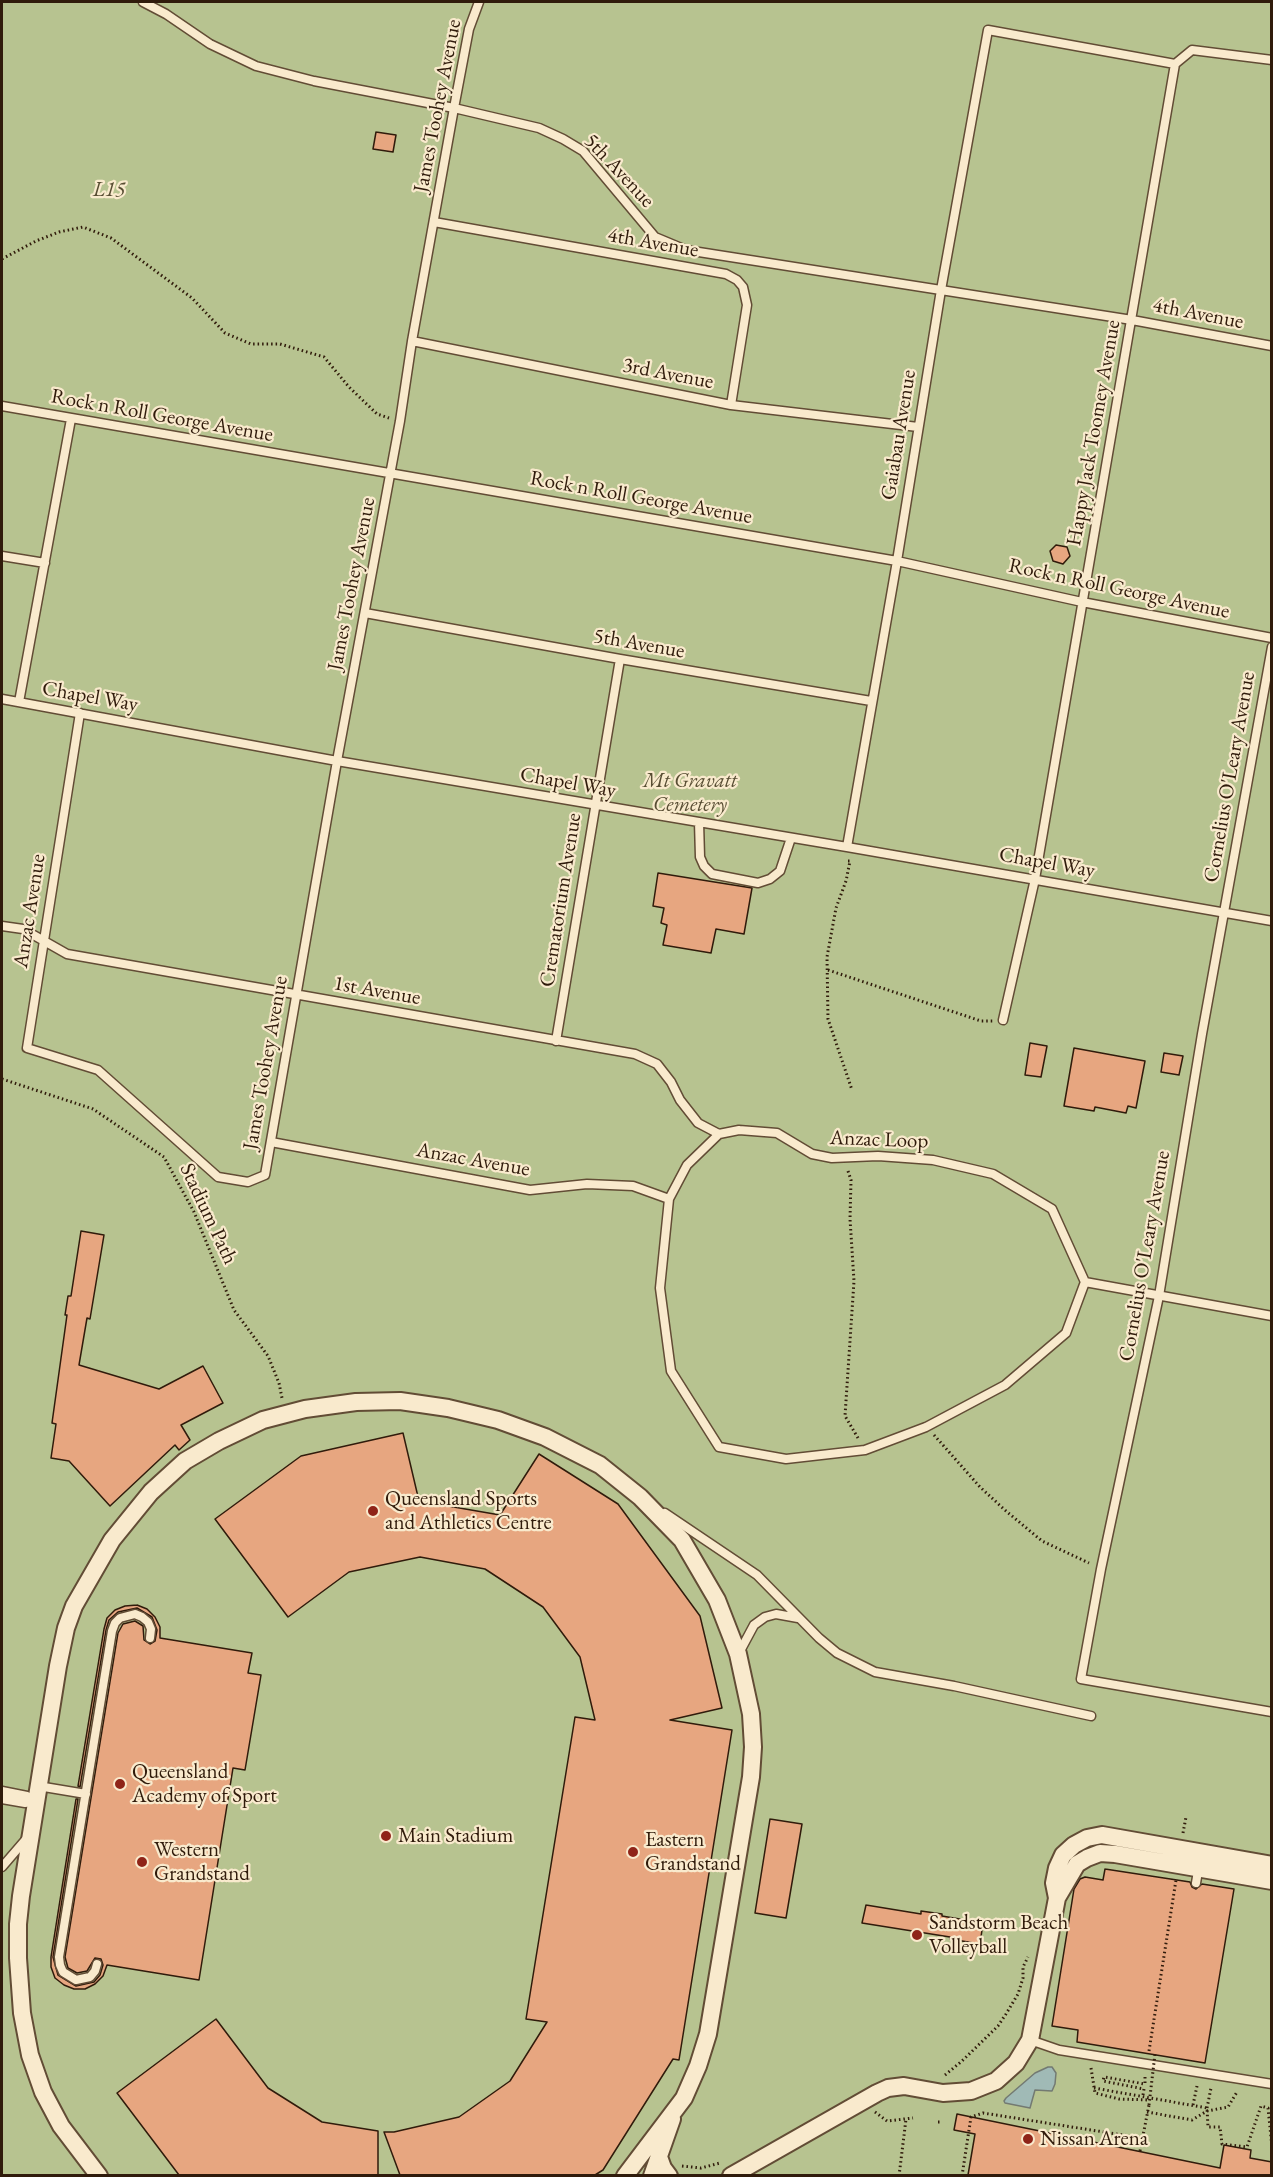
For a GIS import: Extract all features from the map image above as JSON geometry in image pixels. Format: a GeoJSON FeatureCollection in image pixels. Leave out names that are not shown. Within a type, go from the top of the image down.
{"type":"FeatureCollection","features":[{"type":"Feature","properties":{"kind":"street"},"geometry":{"type":"LineString","coordinates":[[99,2175],[61,2126],[43,2092],[30,2055],[22,2013],[18,1946],[21,1896],[37,1794],[66,1628],[74,1605],[112,1540],[151,1492],[185,1461],[219,1441],[255,1425],[305,1409],[356,1401],[400,1401],[448,1408],[498,1420],[546,1437],[600,1465],[640,1497],[682,1540],[717,1600],[738,1654],[751,1714],[753,1747],[751,1777],[708,2034],[698,2066],[684,2098],[625,2175]]}},
{"type":"Feature","properties":{"kind":"street"},"geometry":{"type":"LineString","coordinates":[[1057,1898],[1054,1883],[1057,1868],[1069,1850],[1087,1838],[1102,1835],[1198,1868],[1272,1866]]}},
{"type":"Feature","properties":{"kind":"street"},"geometry":{"type":"LineString","coordinates":[[731,2175],[888,2088],[904,2086],[943,2093],[970,2091],[996,2081],[1016,2063],[1030,2040],[1057,1898],[1077,1864],[1087,1858],[1100,1853],[1115,1854],[1272,1881]]}},
{"type":"Feature","properties":{"kind":"street"},"geometry":{"type":"LineString","coordinates":[[652,2175],[673,2115]]}},
{"type":"Feature","properties":{"kind":"street"},"geometry":{"type":"LineString","coordinates":[[659,2157],[663,2168],[669,2175]]}},
{"type":"Feature","properties":{"kind":"lane","name":"5th Avenue"},"geometry":{"type":"LineString","coordinates":[[143,2],[166,14],[210,44],[256,66],[314,81],[454,108],[538,128],[563,139],[583,152],[655,237],[686,250],[941,290]]}},
{"type":"Feature","properties":{"kind":"lane","name":"James Toohey Avenue"},"geometry":{"type":"LineString","coordinates":[[265,1175],[454,108],[470,29],[480,2]]}},
{"type":"Feature","properties":{"kind":"lane","name":"Gaiabau Avenue"},"geometry":{"type":"LineString","coordinates":[[847,847],[941,290],[988,30],[1175,64]]}},
{"type":"Feature","properties":{"kind":"lane"},"geometry":{"type":"LineString","coordinates":[[1175,64],[1192,50],[1272,60]]}},
{"type":"Feature","properties":{"kind":"lane","name":"Happy Jack Toomey Avenue"},"geometry":{"type":"LineString","coordinates":[[1003,1020],[1035,879],[1175,64]]}},
{"type":"Feature","properties":{"kind":"lane","name":"4th Avenue"},"geometry":{"type":"LineString","coordinates":[[434,222],[726,274],[736,280],[743,287],[747,305],[731,405]]}},
{"type":"Feature","properties":{"kind":"lane","name":"4th Avenue"},"geometry":{"type":"LineString","coordinates":[[941,290],[1132,320],[1272,346]]}},
{"type":"Feature","properties":{"kind":"lane","name":"3rd Avenue"},"geometry":{"type":"LineString","coordinates":[[412,341],[731,405],[918,427]]}},
{"type":"Feature","properties":{"kind":"lane","name":"Rock n Roll George Avenue"},"geometry":{"type":"LineString","coordinates":[[2,406],[897,561],[1082,602],[1272,638]]}},
{"type":"Feature","properties":{"kind":"lane"},"geometry":{"type":"LineString","coordinates":[[19,702],[71,419]]}},
{"type":"Feature","properties":{"kind":"lane"},"geometry":{"type":"LineString","coordinates":[[2,556],[45,563]]}},
{"type":"Feature","properties":{"kind":"lane","name":"5th Avenue"},"geometry":{"type":"LineString","coordinates":[[365,613],[872,701]]}},
{"type":"Feature","properties":{"kind":"lane","name":"Cornelius O'Leary Avenue"},"geometry":{"type":"LineString","coordinates":[[1272,647],[1159,1296],[1101,1569],[1081,1679],[1272,1712]]}},
{"type":"Feature","properties":{"kind":"lane","name":"Crematorium Avenue"},"geometry":{"type":"LineString","coordinates":[[556,1041],[620,659]]}},
{"type":"Feature","properties":{"kind":"lane","name":"Chapel Way"},"geometry":{"type":"LineString","coordinates":[[2,699],[337,761],[1272,921]]}},
{"type":"Feature","properties":{"kind":"lane","name":"Anzac Avenue"},"geometry":{"type":"LineString","coordinates":[[81,713],[27,1048],[98,1070],[218,1177],[248,1182],[265,1175]]}},
{"type":"Feature","properties":{"kind":"lane"},"geometry":{"type":"LineString","coordinates":[[699,822],[700,856],[704,866],[712,874],[758,883],[770,879],[780,871],[790,838]]}},
{"type":"Feature","properties":{"kind":"lane","name":"1st Avenue"},"geometry":{"type":"LineString","coordinates":[[2,926],[23,930],[67,954],[635,1054],[657,1064],[698,1123],[719,1134]]}},
{"type":"Feature","properties":{"kind":"lane","name":"Anzac Loop"},"geometry":{"type":"LineString","coordinates":[[719,1134],[739,1130],[777,1133],[812,1154],[832,1158],[878,1156],[933,1160],[993,1174],[1052,1209],[1085,1282]]}},
{"type":"Feature","properties":{"kind":"lane"},"geometry":{"type":"LineString","coordinates":[[719,1134],[687,1165],[669,1199],[660,1288],[671,1371],[719,1447],[786,1459],[865,1450],[927,1426],[1005,1385],[1066,1334],[1085,1282],[1272,1316]]}},
{"type":"Feature","properties":{"kind":"lane","name":"Anzac Avenue"},"geometry":{"type":"LineString","coordinates":[[271,1142],[530,1190],[587,1184],[633,1186],[669,1199]]}},
{"type":"Feature","properties":{"kind":"lane"},"geometry":{"type":"LineString","coordinates":[[640,1497],[757,1575],[837,1653],[875,1672],[966,1688],[1091,1716]]}},
{"type":"Feature","properties":{"kind":"lane"},"geometry":{"type":"LineString","coordinates":[[738,1654],[754,1625],[765,1617],[776,1614],[799,1618]]}},
{"type":"Feature","properties":{"kind":"lane"},"geometry":{"type":"LineString","coordinates":[[97,1964],[95,1971],[83,1980],[68,1977],[60,1965],[112,1631],[115,1623],[127,1615],[142,1617],[151,1629],[150,1638]]}},
{"type":"Feature","properties":{"kind":"lane"},"geometry":{"type":"LineString","coordinates":[[2,1791],[27,1796],[86,1794]]}},
{"type":"Feature","properties":{"kind":"lane"},"geometry":{"type":"LineString","coordinates":[[2,1799],[25,1803],[37,1794]]}},
{"type":"Feature","properties":{"kind":"lane"},"geometry":{"type":"LineString","coordinates":[[2,1867],[31,1835]]}},
{"type":"Feature","properties":{"kind":"lane"},"geometry":{"type":"LineString","coordinates":[[1030,2040],[1059,2050],[1272,2084]]}},
{"type":"Feature","properties":{"kind":"path"},"geometry":{"type":"LineString","coordinates":[[2,259],[51,235],[82,227],[111,238],[192,298],[225,333],[251,344],[280,344],[324,357],[349,387],[377,414],[400,421]]}},
{"type":"Feature","properties":{"kind":"path"},"geometry":{"type":"LineString","coordinates":[[850,861],[846,881],[836,908],[827,969],[828,1019],[852,1090]]}},
{"type":"Feature","properties":{"kind":"path"},"geometry":{"type":"LineString","coordinates":[[827,969],[981,1021],[1003,1020]]}},
{"type":"Feature","properties":{"kind":"path","name":"Stadium Path"},"geometry":{"type":"LineString","coordinates":[[2,1079],[93,1109],[165,1157],[194,1212],[234,1310],[268,1356],[279,1383],[284,1415]]}},
{"type":"Feature","properties":{"kind":"path"},"geometry":{"type":"LineString","coordinates":[[844,1157],[851,1180],[850,1219],[854,1281],[844,1416],[865,1450]]}},
{"type":"Feature","properties":{"kind":"path"},"geometry":{"type":"LineString","coordinates":[[927,1426],[980,1486],[1015,1518],[1042,1540],[1101,1569]]}},
{"type":"Feature","properties":{"kind":"path"},"geometry":{"type":"LineString","coordinates":[[1143,2095],[1144,2089],[1103,2081],[1104,2077],[1145,2084],[1146,2065],[1178,1865]]}},
{"type":"Feature","properties":{"kind":"path"},"geometry":{"type":"LineString","coordinates":[[1140,2151],[1148,2112],[1155,2054]]}},
{"type":"Feature","properties":{"kind":"path"},"geometry":{"type":"LineString","coordinates":[[1091,2068],[1095,2093],[1149,2102]]}},
{"type":"Feature","properties":{"kind":"path"},"geometry":{"type":"LineString","coordinates":[[1193,2105],[1197,2086]]}},
{"type":"Feature","properties":{"kind":"path"},"geometry":{"type":"LineString","coordinates":[[1094,2088],[1143,2095],[1207,2110]]}},
{"type":"Feature","properties":{"kind":"path"},"geometry":{"type":"LineString","coordinates":[[1212,2088],[1207,2110],[1208,2127],[1220,2127],[1222,2144],[1246,2147],[1261,2106],[1268,2108],[1272,2147]]}},
{"type":"Feature","properties":{"kind":"path"},"geometry":{"type":"LineString","coordinates":[[1148,2112],[1191,2120],[1207,2110],[1228,2107],[1237,2092]]}},
{"type":"Feature","properties":{"kind":"path"},"geometry":{"type":"LineString","coordinates":[[872,2109],[887,2121],[913,2118]]}},
{"type":"Feature","properties":{"kind":"path"},"geometry":{"type":"LineString","coordinates":[[962,2175],[971,2117],[982,2112],[1142,2138]]}},
{"type":"Feature","properties":{"kind":"path"},"geometry":{"type":"LineString","coordinates":[[899,2175],[906,2119]]}},
{"type":"Feature","properties":{"kind":"green space","name":"Mt Gravatt Cemetery"},"geometry":{"type":"Polygon","coordinates":[[[2,2],[1271,2],[1271,2175],[2,2175],[2,2]]]}},
{"type":"Feature","properties":{"kind":"water"},"geometry":{"type":"Polygon","coordinates":[[[1052,2067],[1056,2073],[1052,2091],[1035,2090],[1030,2108],[1005,2103],[1006,2098],[1035,2073],[1052,2067]]]}},
{"type":"Feature","properties":{"kind":"building"},"geometry":{"type":"Polygon","coordinates":[[[376,132],[396,135],[393,152],[373,149],[376,132]]]}},
{"type":"Feature","properties":{"kind":"building"},"geometry":{"type":"Polygon","coordinates":[[[1056,545],[1067,547],[1070,556],[1063,564],[1053,561],[1050,551],[1056,545]]]}},
{"type":"Feature","properties":{"kind":"building"},"geometry":{"type":"Polygon","coordinates":[[[658,873],[752,888],[744,934],[716,929],[711,953],[663,945],[667,925],[661,923],[664,908],[653,906],[658,873]]]}},
{"type":"Feature","properties":{"kind":"building"},"geometry":{"type":"Polygon","coordinates":[[[1030,1043],[1047,1046],[1041,1077],[1025,1075],[1030,1043]]]}},
{"type":"Feature","properties":{"kind":"building"},"geometry":{"type":"Polygon","coordinates":[[[1074,1048],[1145,1061],[1136,1108],[1128,1106],[1126,1113],[1095,1107],[1094,1111],[1064,1106],[1074,1048]]]}},
{"type":"Feature","properties":{"kind":"building"},"geometry":{"type":"Polygon","coordinates":[[[1164,1053],[1183,1056],[1179,1075],[1161,1072],[1164,1053]]]}},
{"type":"Feature","properties":{"kind":"building"},"geometry":{"type":"Polygon","coordinates":[[[81,1231],[104,1235],[90,1319],[87,1318],[79,1365],[159,1389],[203,1366],[223,1403],[181,1425],[190,1440],[179,1450],[175,1445],[110,1506],[69,1461],[51,1458],[56,1424],[52,1423],[67,1315],[65,1315],[68,1296],[71,1296],[81,1231]]]}},
{"type":"Feature","properties":{"kind":"building"},"geometry":{"type":"Polygon","coordinates":[[[403,1433],[419,1501],[500,1515],[539,1454],[618,1504],[700,1616],[722,1708],[670,1720],[732,1730],[679,2060],[673,2059],[603,2170],[595,2175],[400,2175],[384,2132],[394,2132],[459,2117],[510,2081],[547,2022],[526,2019],[575,1717],[595,1720],[580,1657],[543,1607],[485,1569],[420,1557],[349,1572],[288,1617],[215,1519],[301,1456],[403,1433]]]}},
{"type":"Feature","properties":{"kind":"building","name":"Western Grandstand"},"geometry":{"type":"Polygon","coordinates":[[[137,1605],[147,1609],[155,1617],[160,1627],[160,1638],[252,1653],[248,1673],[261,1675],[245,1770],[233,1768],[199,1980],[107,1965],[103,1976],[95,1984],[85,1989],[74,1989],[55,1978],[51,1967],[51,1957],[76,1799],[78,1799],[53,1957],[58,1975],[76,1986],[94,1982],[100,1975],[103,1965],[101,1959],[95,1958],[87,1971],[77,1973],[68,1968],[65,1957],[118,1633],[123,1624],[135,1621],[143,1626],[144,1640],[150,1644],[155,1641],[157,1630],[152,1617],[137,1608],[118,1612],[109,1620],[80,1787],[78,1786],[107,1618],[115,1610],[137,1605]]]}},
{"type":"Feature","properties":{"kind":"building"},"geometry":{"type":"Polygon","coordinates":[[[770,1819],[802,1824],[786,1918],[755,1913],[770,1819]]]}},
{"type":"Feature","properties":{"kind":"building"},"geometry":{"type":"Polygon","coordinates":[[[1105,1869],[1190,1882],[1196,1889],[1202,1884],[1234,1889],[1205,2063],[1077,2042],[1078,2030],[1052,2026],[1074,1889],[1080,1879],[1085,1877],[1103,1880],[1105,1869]]]}},
{"type":"Feature","properties":{"kind":"building"},"geometry":{"type":"Polygon","coordinates":[[[866,1905],[921,1914],[921,1911],[942,1914],[942,1916],[983,1923],[980,1944],[862,1923],[866,1905]]]}},
{"type":"Feature","properties":{"kind":"building"},"geometry":{"type":"Polygon","coordinates":[[[216,2019],[268,2088],[322,2122],[378,2131],[378,2175],[179,2175],[117,2093],[216,2019]]]}},
{"type":"Feature","properties":{"kind":"building","name":"Nissan Arena"},"geometry":{"type":"Polygon","coordinates":[[[957,2114],[1220,2168],[1224,2145],[1251,2150],[1250,2158],[1272,2162],[1272,2175],[968,2175],[975,2134],[954,2130],[957,2114]]]}},
{"type":"Feature","properties":{"kind":"place","name":"Queensland Sports and Athletics Centre"},"geometry":{"type":"Point","coordinates":[373,1511]}},
{"type":"Feature","properties":{"kind":"place","name":"Queensland Academy of Sport"},"geometry":{"type":"Point","coordinates":[120,1784]}},
{"type":"Feature","properties":{"kind":"place","name":"Main Stadium"},"geometry":{"type":"Point","coordinates":[386,1836]}},
{"type":"Feature","properties":{"kind":"place","name":"Eastern Grandstand"},"geometry":{"type":"Point","coordinates":[633,1852]}},
{"type":"Feature","properties":{"kind":"place","name":"Western Grandstand"},"geometry":{"type":"Point","coordinates":[142,1862]}},
{"type":"Feature","properties":{"kind":"place","name":"Sandstorm Beach Volleyball"},"geometry":{"type":"Point","coordinates":[917,1935]}},
{"type":"Feature","properties":{"kind":"place","name":"Nissan Arena"},"geometry":{"type":"Point","coordinates":[1028,2139]}},
{"type":"Feature","properties":{"kind":"park label","name":"L15"},"geometry":{"type":"Point","coordinates":[109,190]}}]}
